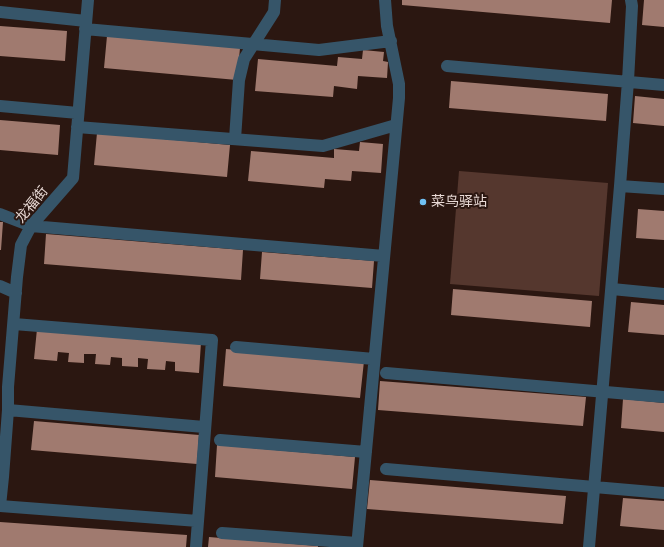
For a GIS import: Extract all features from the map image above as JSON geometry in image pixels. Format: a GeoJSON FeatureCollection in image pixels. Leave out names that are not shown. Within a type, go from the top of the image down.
{"type":"FeatureCollection","features":[{"type":"Feature","properties":{"kind":"street","name":"龙福街"},"geometry":{"type":"LineString","coordinates":[[0,506],[1,477],[8,410],[4,387],[14,324],[22,245],[31,226],[73,178],[88,0]]}},
{"type":"Feature","properties":{"kind":"street"},"geometry":{"type":"LineString","coordinates":[[235,139],[239,80],[244,59],[274,12],[275,0]]}},
{"type":"Feature","properties":{"kind":"street"},"geometry":{"type":"LineString","coordinates":[[222,533],[357,545],[399,98],[399,84],[387,26],[385,0]]}},
{"type":"Feature","properties":{"kind":"street"},"geometry":{"type":"LineString","coordinates":[[589,547],[612,289],[628,82],[632,6],[631,0]]}},
{"type":"Feature","properties":{"kind":"street"},"geometry":{"type":"LineString","coordinates":[[0,12],[86,25],[320,50],[390,41]]}},
{"type":"Feature","properties":{"kind":"street"},"geometry":{"type":"LineString","coordinates":[[447,66],[664,85]]}},
{"type":"Feature","properties":{"kind":"street"},"geometry":{"type":"LineString","coordinates":[[0,106],[78,113]]}},
{"type":"Feature","properties":{"kind":"street"},"geometry":{"type":"LineString","coordinates":[[78,127],[323,146],[396,125]]}},
{"type":"Feature","properties":{"kind":"street"},"geometry":{"type":"LineString","coordinates":[[620,186],[664,189]]}},
{"type":"Feature","properties":{"kind":"street"},"geometry":{"type":"LineString","coordinates":[[0,214],[31,226],[384,256]]}},
{"type":"Feature","properties":{"kind":"street"},"geometry":{"type":"LineString","coordinates":[[0,286],[16,293]]}},
{"type":"Feature","properties":{"kind":"street"},"geometry":{"type":"LineString","coordinates":[[612,289],[664,294]]}},
{"type":"Feature","properties":{"kind":"street"},"geometry":{"type":"LineString","coordinates":[[14,324],[212,340],[204,427],[196,547]]}},
{"type":"Feature","properties":{"kind":"street"},"geometry":{"type":"LineString","coordinates":[[236,347],[374,359]]}},
{"type":"Feature","properties":{"kind":"street"},"geometry":{"type":"LineString","coordinates":[[386,373],[664,397]]}},
{"type":"Feature","properties":{"kind":"street"},"geometry":{"type":"LineString","coordinates":[[8,410],[204,427]]}},
{"type":"Feature","properties":{"kind":"street"},"geometry":{"type":"LineString","coordinates":[[220,440],[366,452]]}},
{"type":"Feature","properties":{"kind":"street"},"geometry":{"type":"LineString","coordinates":[[386,468],[664,493]]}},
{"type":"Feature","properties":{"kind":"street"},"geometry":{"type":"LineString","coordinates":[[0,506],[198,521]]}},
{"type":"Feature","properties":{"kind":"shaded area"},"geometry":{"type":"Polygon","coordinates":[[[459,171],[608,183],[599,296],[450,284],[459,171]]]}},
{"type":"Feature","properties":{"kind":"building"},"geometry":{"type":"Polygon","coordinates":[[[402,0],[612,0],[610,23],[402,5],[402,0]]]}},
{"type":"Feature","properties":{"kind":"building"},"geometry":{"type":"Polygon","coordinates":[[[644,0],[664,0],[664,27],[642,25],[644,0]]]}},
{"type":"Feature","properties":{"kind":"building"},"geometry":{"type":"Polygon","coordinates":[[[0,26],[67,31],[65,61],[0,56],[0,26]]]}},
{"type":"Feature","properties":{"kind":"building"},"geometry":{"type":"Polygon","coordinates":[[[107,36],[240,48],[237,80],[104,68],[107,36]]]}},
{"type":"Feature","properties":{"kind":"building"},"geometry":{"type":"Polygon","coordinates":[[[363,50],[384,52],[383,61],[388,62],[387,78],[358,76],[357,89],[334,86],[333,97],[255,91],[258,59],[337,66],[338,57],[362,59],[363,50]]]}},
{"type":"Feature","properties":{"kind":"building"},"geometry":{"type":"Polygon","coordinates":[[[451,81],[608,94],[606,121],[449,108],[451,81]]]}},
{"type":"Feature","properties":{"kind":"building"},"geometry":{"type":"Polygon","coordinates":[[[635,96],[664,99],[664,126],[633,123],[635,96]]]}},
{"type":"Feature","properties":{"kind":"building"},"geometry":{"type":"Polygon","coordinates":[[[0,120],[60,125],[58,155],[0,150],[0,120]]]}},
{"type":"Feature","properties":{"kind":"building"},"geometry":{"type":"Polygon","coordinates":[[[97,133],[230,145],[227,177],[94,165],[97,133]]]}},
{"type":"Feature","properties":{"kind":"building"},"geometry":{"type":"Polygon","coordinates":[[[360,142],[383,144],[381,173],[352,171],[351,181],[325,179],[324,188],[248,181],[251,151],[334,158],[334,149],[359,151],[360,142]]]}},
{"type":"Feature","properties":{"kind":"building"},"geometry":{"type":"Polygon","coordinates":[[[638,209],[664,211],[664,240],[636,238],[638,209]]]}},
{"type":"Feature","properties":{"kind":"building"},"geometry":{"type":"Polygon","coordinates":[[[0,222],[3,222],[1,250],[0,250],[0,222]]]}},
{"type":"Feature","properties":{"kind":"building"},"geometry":{"type":"Polygon","coordinates":[[[46,234],[243,250],[241,280],[44,264],[46,234]]]}},
{"type":"Feature","properties":{"kind":"building"},"geometry":{"type":"Polygon","coordinates":[[[262,252],[374,261],[372,288],[260,279],[262,252]]]}},
{"type":"Feature","properties":{"kind":"building"},"geometry":{"type":"Polygon","coordinates":[[[453,289],[592,301],[590,327],[451,315],[453,289]]]}},
{"type":"Feature","properties":{"kind":"building"},"geometry":{"type":"Polygon","coordinates":[[[631,302],[664,305],[664,335],[628,332],[631,302]]]}},
{"type":"Feature","properties":{"kind":"building"},"geometry":{"type":"Polygon","coordinates":[[[37,329],[201,342],[199,373],[175,371],[175,362],[166,361],[165,370],[147,369],[148,359],[138,358],[138,367],[122,366],[122,358],[111,357],[110,365],[95,364],[96,354],[84,354],[84,363],[68,362],[69,353],[58,352],[57,361],[34,359],[37,329]]]}},
{"type":"Feature","properties":{"kind":"building"},"geometry":{"type":"Polygon","coordinates":[[[226,349],[364,361],[360,398],[223,386],[226,349]]]}},
{"type":"Feature","properties":{"kind":"building"},"geometry":{"type":"Polygon","coordinates":[[[380,381],[586,397],[583,426],[378,410],[380,381]]]}},
{"type":"Feature","properties":{"kind":"building"},"geometry":{"type":"Polygon","coordinates":[[[623,399],[664,403],[664,432],[621,428],[623,399]]]}},
{"type":"Feature","properties":{"kind":"building"},"geometry":{"type":"Polygon","coordinates":[[[34,421],[199,435],[197,464],[31,450],[34,421]]]}},
{"type":"Feature","properties":{"kind":"building"},"geometry":{"type":"Polygon","coordinates":[[[217,445],[355,457],[352,489],[215,477],[217,445]]]}},
{"type":"Feature","properties":{"kind":"building"},"geometry":{"type":"Polygon","coordinates":[[[370,480],[566,496],[563,524],[367,509],[370,480]]]}},
{"type":"Feature","properties":{"kind":"building"},"geometry":{"type":"Polygon","coordinates":[[[623,498],[664,501],[664,530],[620,526],[623,498]]]}},
{"type":"Feature","properties":{"kind":"building"},"geometry":{"type":"Polygon","coordinates":[[[0,522],[187,535],[186,547],[0,547],[0,522]]]}},
{"type":"Feature","properties":{"kind":"building"},"geometry":{"type":"Polygon","coordinates":[[[209,537],[318,546],[318,547],[208,547],[209,537]]]}},
{"type":"Feature","properties":{"kind":"place","name":"菜鸟驿站"},"geometry":{"type":"Point","coordinates":[423,202]}}]}
